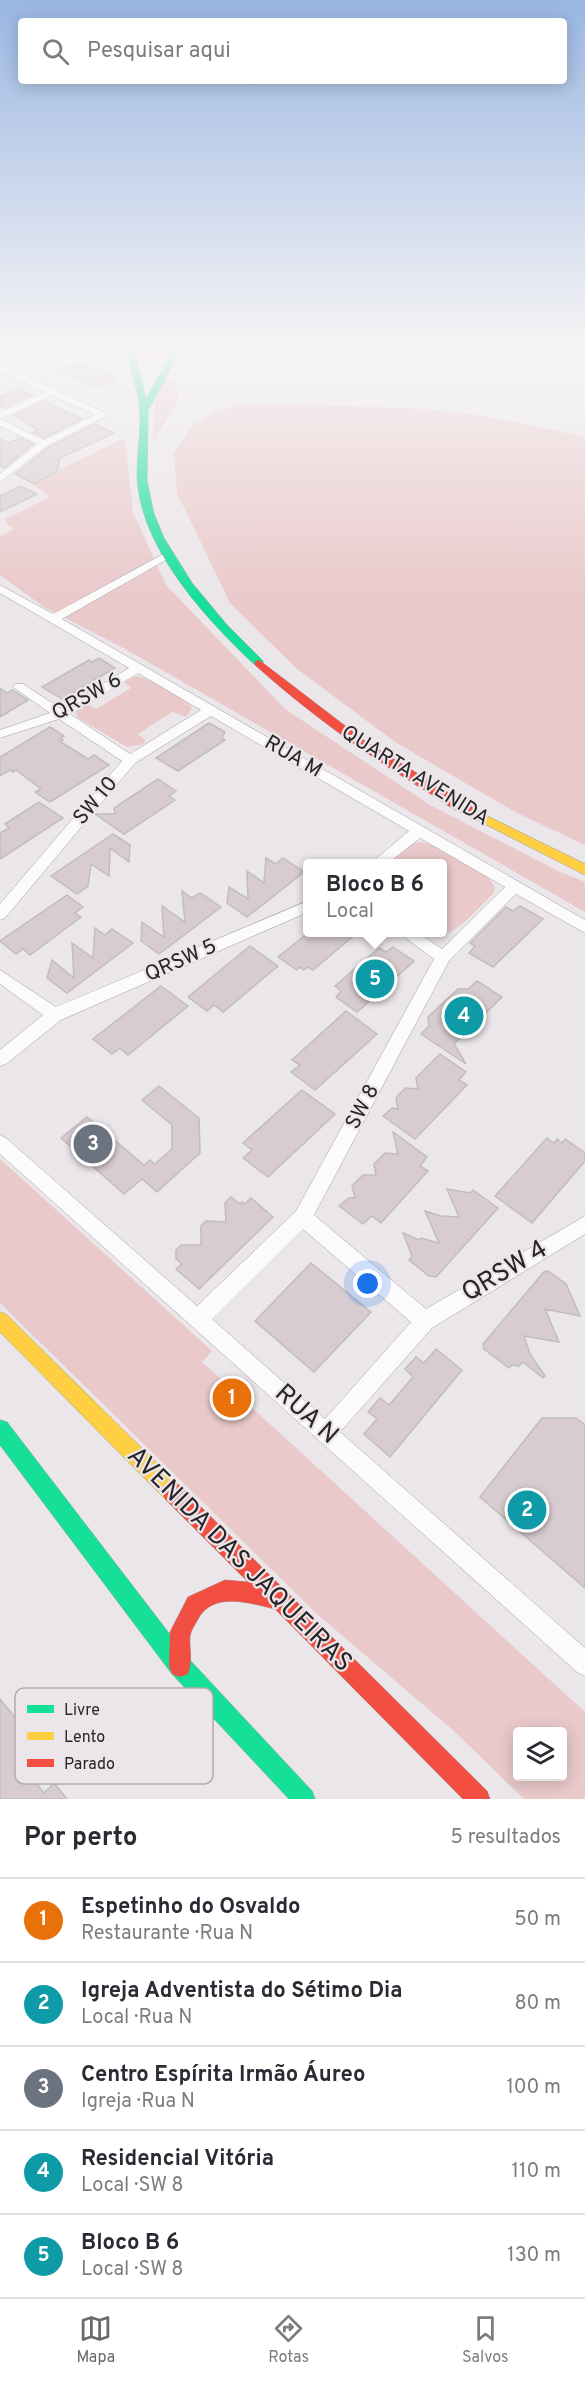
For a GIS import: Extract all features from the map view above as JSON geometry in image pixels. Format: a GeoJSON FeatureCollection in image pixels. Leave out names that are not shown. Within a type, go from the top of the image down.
{"type":"FeatureCollection","features":[{"type":"Feature","properties":{"kind":"main road","name":"QUARTA AVENIDA"},"geometry":{"type":"LineString","coordinates":[[143,429],[142,463],[145,497],[167,555],[200,600],[256,662],[358,745],[488,822],[585,870]]}},
{"type":"Feature","properties":{"kind":"main road","name":"AVENIDA DAS JAQUEIRAS"},"geometry":{"type":"LineString","coordinates":[[0,1320],[479,1799]]}},
{"type":"Feature","properties":{"kind":"main road"},"geometry":{"type":"LineString","coordinates":[[0,1429],[180,1666],[201,1688]]}},
{"type":"Feature","properties":{"kind":"main road"},"geometry":{"type":"LineString","coordinates":[[180,1666],[180,1632],[195,1604],[225,1590],[279,1599]]}},
{"type":"Feature","properties":{"kind":"main road"},"geometry":{"type":"LineString","coordinates":[[213,1701],[304,1799]]}},
{"type":"Feature","properties":{"kind":"street"},"geometry":{"type":"LineString","coordinates":[[14,429],[44,444]]}},
{"type":"Feature","properties":{"kind":"street"},"geometry":{"type":"LineString","coordinates":[[0,479],[44,444],[75,429]]}},
{"type":"Feature","properties":{"kind":"street"},"geometry":{"type":"LineString","coordinates":[[52,619],[167,555]]}},
{"type":"Feature","properties":{"kind":"street","name":"RUA M"},"geometry":{"type":"LineString","coordinates":[[0,588],[585,927]]}},
{"type":"Feature","properties":{"kind":"street","name":"QRSW 6"},"geometry":{"type":"LineString","coordinates":[[0,734],[61,714],[138,668]]}},
{"type":"Feature","properties":{"kind":"street"},"geometry":{"type":"LineString","coordinates":[[19,687],[130,760]]}},
{"type":"Feature","properties":{"kind":"street","name":"SW 10"},"geometry":{"type":"LineString","coordinates":[[0,914],[130,760],[211,710]]}},
{"type":"Feature","properties":{"kind":"street"},"geometry":{"type":"LineString","coordinates":[[383,859],[419,831]]}},
{"type":"Feature","properties":{"kind":"street","name":"SW 8"},"geometry":{"type":"LineString","coordinates":[[198,1319],[303,1217],[443,957],[515,886]]}},
{"type":"Feature","properties":{"kind":"street","name":"QRSW 5"},"geometry":{"type":"LineString","coordinates":[[0,1059],[55,1016],[303,908]]}},
{"type":"Feature","properties":{"kind":"street"},"geometry":{"type":"LineString","coordinates":[[411,937],[443,957]]}},
{"type":"Feature","properties":{"kind":"street"},"geometry":{"type":"LineString","coordinates":[[0,976],[55,1016]]}},
{"type":"Feature","properties":{"kind":"street","name":"RUA N"},"geometry":{"type":"LineString","coordinates":[[0,1143],[585,1664]]}},
{"type":"Feature","properties":{"kind":"street"},"geometry":{"type":"LineString","coordinates":[[303,1217],[425,1321]]}},
{"type":"Feature","properties":{"kind":"street","name":"QRSW 4"},"geometry":{"type":"LineString","coordinates":[[326,1433],[425,1321],[585,1224]]}},
{"type":"Feature","properties":{"kind":"shaded area"},"geometry":{"type":"Polygon","coordinates":[[[154,429],[161,429],[153,443],[154,429]]]}},
{"type":"Feature","properties":{"kind":"shaded area"},"geometry":{"type":"Polygon","coordinates":[[[190,429],[546,429],[585,437],[585,845],[515,812],[395,742],[296,668],[230,603],[177,493],[174,453],[190,429]]]}},
{"type":"Feature","properties":{"kind":"shaded area"},"geometry":{"type":"Polygon","coordinates":[[[125,438],[133,512],[166,585],[285,709],[430,805],[558,871],[585,882],[585,912],[127,650],[44,607],[0,575],[0,536],[14,529],[5,519],[50,497],[31,483],[125,438]]]}},
{"type":"Feature","properties":{"kind":"shaded area"},"geometry":{"type":"Polygon","coordinates":[[[136,676],[157,684],[188,704],[192,708],[186,717],[172,712],[138,734],[145,740],[144,744],[127,747],[78,718],[77,710],[86,704],[96,709],[131,688],[123,681],[136,676]]]}},
{"type":"Feature","properties":{"kind":"shaded area"},"geometry":{"type":"Polygon","coordinates":[[[419,842],[432,844],[489,878],[495,887],[493,894],[469,918],[450,932],[447,933],[447,859],[393,859],[412,844],[419,842]]]}},
{"type":"Feature","properties":{"kind":"shaded area"},"geometry":{"type":"Polygon","coordinates":[[[0,1159],[212,1351],[202,1362],[585,1712],[585,1799],[524,1799],[454,1731],[317,1614],[0,1303],[0,1159]]]}},
{"type":"Feature","properties":{"kind":"building"},"geometry":{"type":"Polygon","coordinates":[[[36,429],[62,429],[44,438],[33,432],[38,430],[36,429]]]}},
{"type":"Feature","properties":{"kind":"building"},"geometry":{"type":"Polygon","coordinates":[[[85,429],[105,429],[114,433],[60,458],[57,472],[34,484],[15,474],[48,448],[85,429]]]}},
{"type":"Feature","properties":{"kind":"building"},"geometry":{"type":"Polygon","coordinates":[[[20,438],[33,444],[4,468],[0,466],[0,439],[9,443],[20,438]]]}},
{"type":"Feature","properties":{"kind":"building"},"geometry":{"type":"Polygon","coordinates":[[[20,486],[37,494],[0,512],[0,496],[20,486]]]}},
{"type":"Feature","properties":{"kind":"building"},"geometry":{"type":"Polygon","coordinates":[[[99,658],[115,668],[62,699],[42,687],[89,660],[92,662],[99,658]]]}},
{"type":"Feature","properties":{"kind":"building"},"geometry":{"type":"Polygon","coordinates":[[[0,688],[7,693],[13,690],[28,700],[0,717],[0,688]]]}},
{"type":"Feature","properties":{"kind":"building"},"geometry":{"type":"Polygon","coordinates":[[[209,723],[225,732],[222,738],[225,740],[178,771],[156,758],[209,723]]]}},
{"type":"Feature","properties":{"kind":"building"},"geometry":{"type":"Polygon","coordinates":[[[50,727],[64,736],[60,739],[63,740],[61,742],[88,759],[94,755],[109,765],[50,802],[35,792],[41,789],[16,770],[13,772],[10,770],[0,776],[0,757],[50,727]]]}},
{"type":"Feature","properties":{"kind":"building"},"geometry":{"type":"Polygon","coordinates":[[[158,779],[176,791],[169,796],[175,800],[124,834],[95,814],[115,814],[114,808],[158,779]]]}},
{"type":"Feature","properties":{"kind":"building"},"geometry":{"type":"Polygon","coordinates":[[[39,802],[63,818],[0,859],[0,833],[9,828],[5,824],[39,802]]]}},
{"type":"Feature","properties":{"kind":"building"},"geometry":{"type":"Polygon","coordinates":[[[113,834],[130,845],[129,862],[110,848],[109,876],[91,864],[88,886],[77,894],[51,876],[113,834]]]}},
{"type":"Feature","properties":{"kind":"building"},"geometry":{"type":"Polygon","coordinates":[[[266,858],[276,864],[283,858],[303,871],[247,917],[227,903],[229,887],[248,899],[247,871],[264,883],[266,858]]]}},
{"type":"Feature","properties":{"kind":"building"},"geometry":{"type":"Polygon","coordinates":[[[182,891],[192,898],[200,893],[221,907],[159,954],[141,941],[142,922],[164,937],[162,906],[185,922],[182,891]]]}},
{"type":"Feature","properties":{"kind":"building"},"geometry":{"type":"Polygon","coordinates":[[[67,895],[83,907],[75,913],[81,917],[30,955],[23,949],[16,954],[0,941],[67,895]]]}},
{"type":"Feature","properties":{"kind":"building"},"geometry":{"type":"Polygon","coordinates":[[[520,906],[543,919],[493,967],[469,953],[475,946],[470,943],[506,907],[513,911],[520,906]]]}},
{"type":"Feature","properties":{"kind":"building"},"geometry":{"type":"Polygon","coordinates":[[[95,928],[105,935],[112,929],[133,943],[67,993],[47,978],[52,960],[74,978],[72,943],[93,958],[95,928]]]}},
{"type":"Feature","properties":{"kind":"building"},"geometry":{"type":"Polygon","coordinates":[[[303,937],[352,937],[313,970],[308,967],[304,970],[300,967],[297,970],[278,957],[303,937]]]}},
{"type":"Feature","properties":{"kind":"building"},"geometry":{"type":"Polygon","coordinates":[[[250,946],[278,966],[223,1012],[214,1005],[207,1011],[188,997],[250,946]]]}},
{"type":"Feature","properties":{"kind":"building"},"geometry":{"type":"Polygon","coordinates":[[[393,947],[414,961],[357,1012],[336,997],[341,991],[335,986],[379,948],[386,952],[393,947]]]}},
{"type":"Feature","properties":{"kind":"building"},"geometry":{"type":"Polygon","coordinates":[[[477,981],[502,997],[454,1044],[466,1064],[421,1034],[429,1026],[428,1017],[458,989],[468,989],[477,981]]]}},
{"type":"Feature","properties":{"kind":"building"},"geometry":{"type":"Polygon","coordinates":[[[161,986],[188,1006],[128,1055],[120,1048],[112,1054],[93,1039],[161,986]]]}},
{"type":"Feature","properties":{"kind":"building"},"geometry":{"type":"Polygon","coordinates":[[[346,1011],[377,1034],[315,1090],[291,1072],[300,1065],[292,1060],[346,1011]]]}},
{"type":"Feature","properties":{"kind":"building"},"geometry":{"type":"Polygon","coordinates":[[[440,1054],[466,1072],[459,1080],[467,1085],[415,1139],[383,1116],[392,1108],[398,1109],[396,1098],[405,1088],[418,1089],[416,1078],[440,1054]]]}},
{"type":"Feature","properties":{"kind":"building"},"geometry":{"type":"Polygon","coordinates":[[[159,1086],[199,1118],[200,1153],[157,1192],[142,1179],[124,1194],[61,1138],[87,1117],[144,1165],[150,1160],[155,1164],[172,1149],[172,1125],[142,1100],[159,1086]]]}},
{"type":"Feature","properties":{"kind":"building"},"geometry":{"type":"Polygon","coordinates":[[[302,1090],[335,1114],[268,1177],[243,1158],[252,1150],[243,1143],[302,1090]]]}},
{"type":"Feature","properties":{"kind":"building"},"geometry":{"type":"Polygon","coordinates":[[[393,1132],[427,1157],[420,1166],[428,1171],[381,1223],[372,1216],[363,1224],[339,1206],[349,1198],[355,1198],[352,1186],[363,1175],[376,1175],[374,1164],[385,1153],[398,1154],[393,1132]]]}},
{"type":"Feature","properties":{"kind":"building"},"geometry":{"type":"Polygon","coordinates":[[[547,1138],[554,1143],[557,1139],[562,1143],[565,1139],[585,1153],[585,1161],[532,1223],[495,1196],[547,1138]]]}},
{"type":"Feature","properties":{"kind":"building"},"geometry":{"type":"Polygon","coordinates":[[[447,1189],[470,1193],[473,1190],[498,1208],[436,1277],[429,1276],[409,1260],[412,1256],[403,1233],[419,1240],[421,1238],[439,1243],[425,1211],[441,1216],[459,1217],[447,1189]]]}},
{"type":"Feature","properties":{"kind":"building"},"geometry":{"type":"Polygon","coordinates":[[[231,1197],[240,1204],[242,1202],[245,1204],[251,1198],[273,1217],[199,1289],[176,1269],[182,1264],[176,1259],[176,1250],[181,1245],[201,1245],[201,1226],[206,1221],[226,1222],[225,1203],[231,1197]]]}},
{"type":"Feature","properties":{"kind":"building"},"geometry":{"type":"Polygon","coordinates":[[[311,1263],[371,1312],[314,1372],[255,1321],[311,1263]]]}},
{"type":"Feature","properties":{"kind":"building"},"geometry":{"type":"Polygon","coordinates":[[[548,1271],[566,1284],[580,1316],[545,1309],[559,1342],[524,1336],[530,1354],[545,1376],[543,1378],[523,1362],[519,1366],[512,1365],[509,1368],[484,1349],[483,1344],[544,1272],[548,1271]]]}},
{"type":"Feature","properties":{"kind":"building"},"geometry":{"type":"Polygon","coordinates":[[[436,1349],[462,1370],[390,1457],[364,1434],[377,1419],[368,1412],[380,1398],[389,1405],[413,1377],[405,1369],[416,1357],[424,1363],[436,1349]]]}},
{"type":"Feature","properties":{"kind":"building"},"geometry":{"type":"Polygon","coordinates":[[[542,1418],[576,1418],[585,1425],[585,1588],[480,1497],[542,1418]]]}},
{"type":"Feature","properties":{"kind":"building"},"geometry":{"type":"Polygon","coordinates":[[[0,1699],[15,1718],[15,1784],[37,1784],[44,1793],[55,1784],[67,1799],[0,1799],[0,1699]]]}},
{"type":"Feature","properties":{"kind":"traffic: fast"},"geometry":{"type":"LineString","coordinates":[[144,429],[143,491],[159,538],[172,561],[205,607],[259,663]]}},
{"type":"Feature","properties":{"kind":"traffic: fast"},"geometry":{"type":"LineString","coordinates":[[0,1429],[180,1666],[201,1688]]}},
{"type":"Feature","properties":{"kind":"traffic: fast"},"geometry":{"type":"LineString","coordinates":[[213,1701],[304,1799]]}},
{"type":"Feature","properties":{"kind":"traffic: slow"},"geometry":{"type":"LineString","coordinates":[[471,812],[585,870]]}},
{"type":"Feature","properties":{"kind":"traffic: slow"},"geometry":{"type":"LineString","coordinates":[[0,1320],[172,1492]]}},
{"type":"Feature","properties":{"kind":"traffic: jam"},"geometry":{"type":"LineString","coordinates":[[259,663],[360,744],[471,812]]}},
{"type":"Feature","properties":{"kind":"traffic: jam"},"geometry":{"type":"LineString","coordinates":[[172,1492],[479,1799]]}},
{"type":"Feature","properties":{"kind":"traffic: jam"},"geometry":{"type":"LineString","coordinates":[[180,1666],[180,1632],[195,1604],[225,1590],[246,1592],[279,1600]]}},
{"type":"Feature","properties":{"kind":"place","name":"Bloco B 6"},"geometry":{"type":"Point","coordinates":[375,979]}},
{"type":"Feature","properties":{"kind":"place","name":"Residencial Vitória"},"geometry":{"type":"Point","coordinates":[464,1016]}},
{"type":"Feature","properties":{"kind":"place","name":"Centro Espírita Irmão Áureo"},"geometry":{"type":"Point","coordinates":[93,1144]}},
{"type":"Feature","properties":{"kind":"place","name":"Espetinho do Osvaldo"},"geometry":{"type":"Point","coordinates":[232,1398]}},
{"type":"Feature","properties":{"kind":"place","name":"Igreja Adventista do Sétimo Dia"},"geometry":{"type":"Point","coordinates":[527,1510]}}]}
